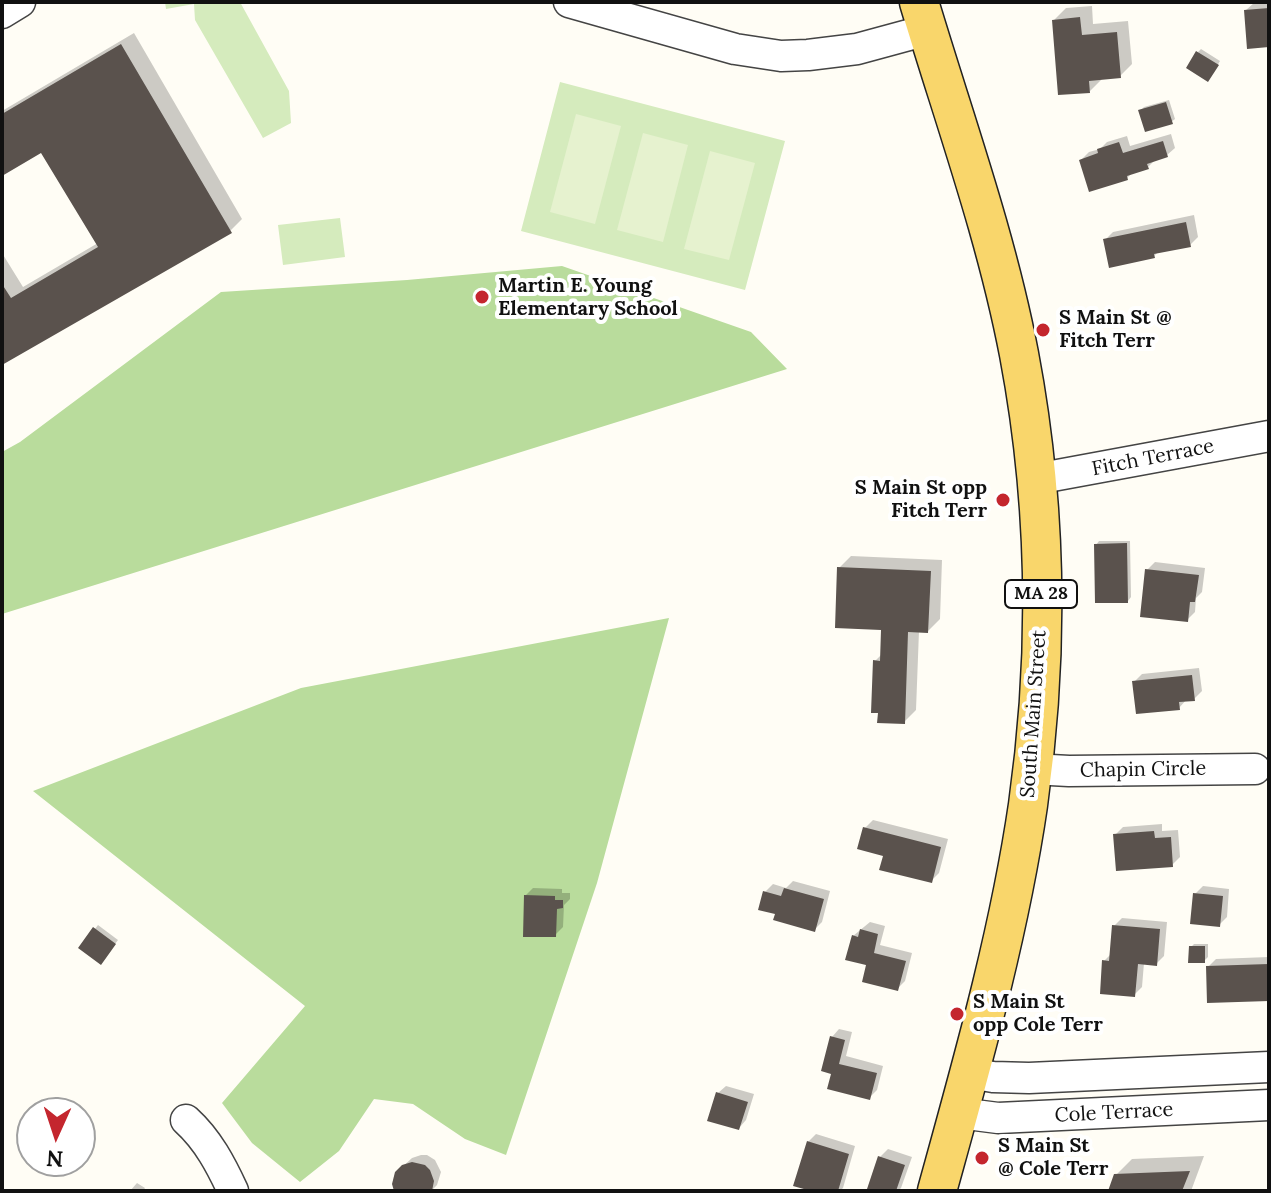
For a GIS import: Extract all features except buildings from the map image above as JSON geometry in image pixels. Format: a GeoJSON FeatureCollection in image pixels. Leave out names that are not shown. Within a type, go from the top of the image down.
{"type":"FeatureCollection","features":[{"type":"Feature","properties":{"kind":"main road","name":"South Main Street"},"geometry":{"type":"LineString","coordinates":[[923,16],[1003,281],[1019,357],[1036,479],[1041,555],[1039,691],[1023,833],[1011,898],[969,1073],[937,1191]]}},
{"type":"Feature","properties":{"kind":"street"},"geometry":{"type":"LineString","coordinates":[[2,13],[20,2]]}},
{"type":"Feature","properties":{"kind":"street"},"geometry":{"type":"LineString","coordinates":[[569,2],[735,49],[781,56],[857,49],[923,16]]}},
{"type":"Feature","properties":{"kind":"street","name":"Fitch Terrace"},"geometry":{"type":"LineString","coordinates":[[1036,479],[1269,436]]}},
{"type":"Feature","properties":{"kind":"street","name":"Chapin Circle"},"geometry":{"type":"LineString","coordinates":[[1032,769],[1255,769]]}},
{"type":"Feature","properties":{"kind":"street","name":"Cole Terrace"},"geometry":{"type":"LineString","coordinates":[[969,1073],[1029,1078],[1269,1067]]}},
{"type":"Feature","properties":{"kind":"street","name":"Cole Terrace"},"geometry":{"type":"LineString","coordinates":[[959,1113],[1009,1118],[1269,1105]]}},
{"type":"Feature","properties":{"kind":"street"},"geometry":{"type":"LineString","coordinates":[[186,1120],[215,1155],[233,1191]]}},
{"type":"Feature","properties":{"kind":"green space"},"geometry":{"type":"Polygon","coordinates":[[[165,2],[240,2],[289,91],[291,123],[263,138],[195,20],[194,4],[166,9],[165,2]]]}},
{"type":"Feature","properties":{"kind":"green space"},"geometry":{"type":"Polygon","coordinates":[[[560,82],[785,141],[745,290],[521,231],[560,82]]]}},
{"type":"Feature","properties":{"kind":"green space"},"geometry":{"type":"Polygon","coordinates":[[[576,114],[621,126],[595,224],[550,212],[576,114]]]}},
{"type":"Feature","properties":{"kind":"green space"},"geometry":{"type":"Polygon","coordinates":[[[643,133],[688,145],[663,242],[617,230],[643,133]]]}},
{"type":"Feature","properties":{"kind":"green space"},"geometry":{"type":"Polygon","coordinates":[[[710,151],[755,163],[729,260],[684,249],[710,151]]]}},
{"type":"Feature","properties":{"kind":"green space"},"geometry":{"type":"Polygon","coordinates":[[[340,218],[345,257],[283,265],[278,225],[340,218]]]}},
{"type":"Feature","properties":{"kind":"green space"},"geometry":{"type":"Polygon","coordinates":[[[562,266],[751,332],[787,369],[2,614],[2,452],[20,442],[221,292],[562,266]]]}},
{"type":"Feature","properties":{"kind":"green space"},"geometry":{"type":"Polygon","coordinates":[[[669,618],[597,883],[506,1155],[465,1139],[413,1104],[374,1099],[339,1151],[300,1182],[252,1143],[222,1103],[305,1006],[33,791],[301,688],[669,618]]]}},
{"type":"Feature","properties":{"kind":"place","name":"Martin E. Young Elementary School"},"geometry":{"type":"Point","coordinates":[482,297]}},
{"type":"Feature","properties":{"kind":"place","name":"S Main St @ Fitch Terr"},"geometry":{"type":"Point","coordinates":[1043,330]}},
{"type":"Feature","properties":{"kind":"place","name":"S Main St opp Fitch Terr"},"geometry":{"type":"Point","coordinates":[1003,500]}},
{"type":"Feature","properties":{"kind":"place","name":"S Main St opp Cole Terr"},"geometry":{"type":"Point","coordinates":[957,1014]}},
{"type":"Feature","properties":{"kind":"place","name":"S Main St @ Cole Terr"},"geometry":{"type":"Point","coordinates":[982,1158]}}]}
